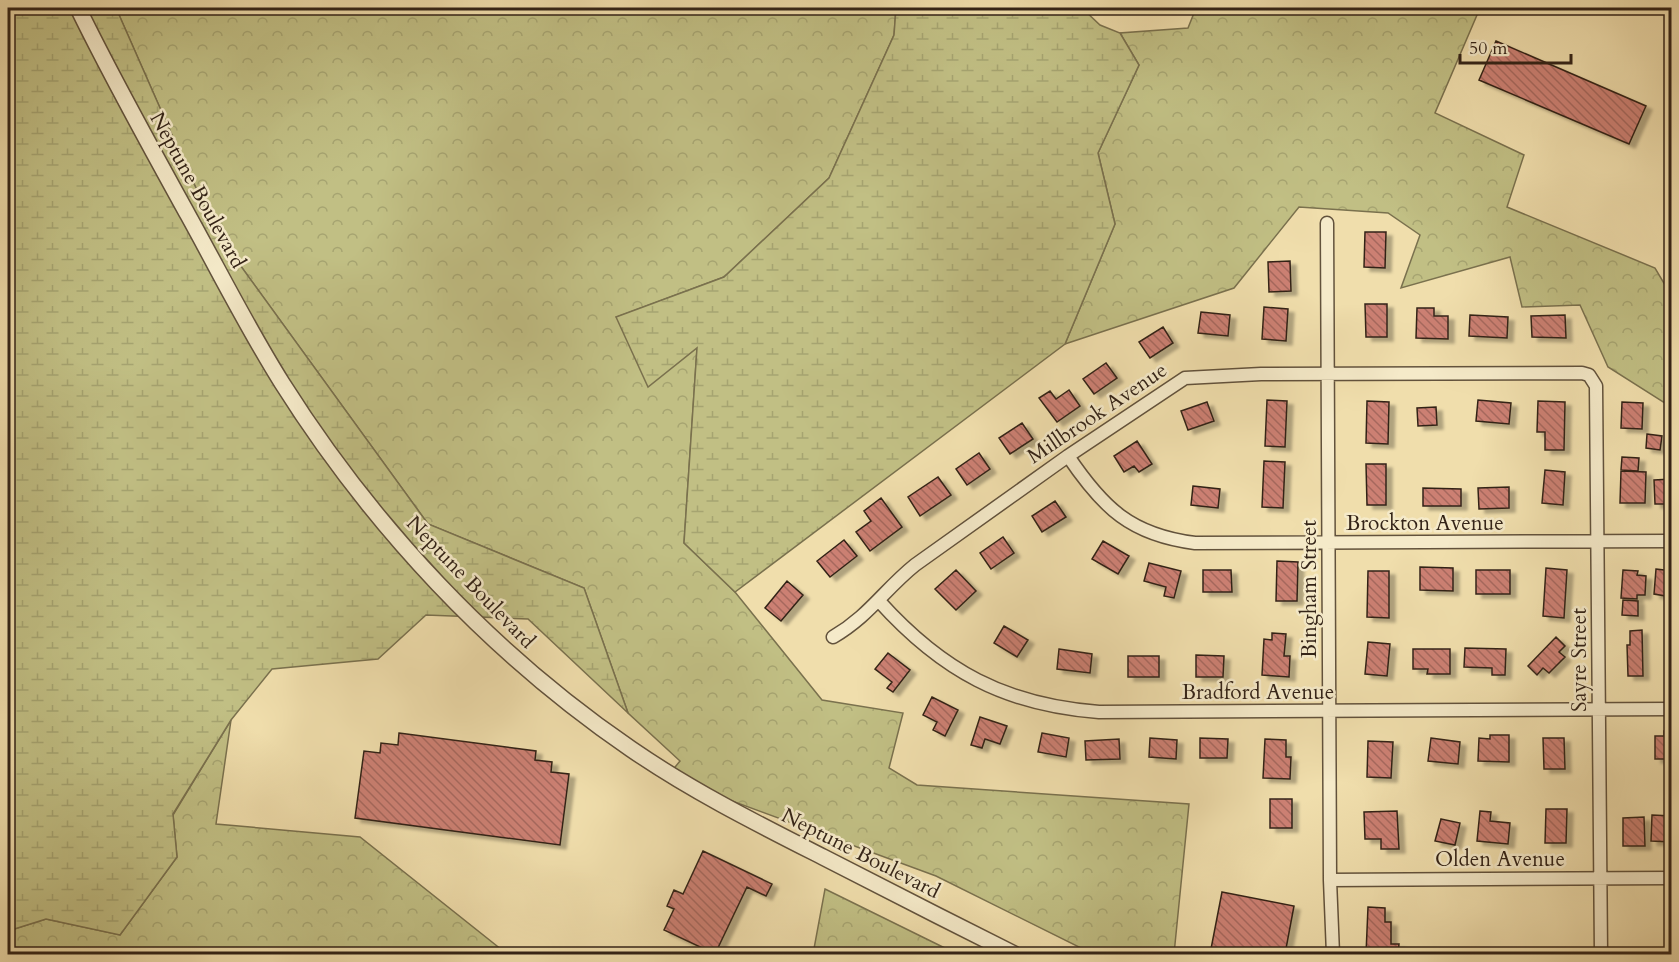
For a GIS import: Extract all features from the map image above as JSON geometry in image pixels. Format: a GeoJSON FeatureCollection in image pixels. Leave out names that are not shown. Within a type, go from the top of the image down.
{"type":"FeatureCollection","features":[{"type":"Feature","properties":{"kind":"street","name":"Neptune Boulevard"},"geometry":{"type":"LineString","coordinates":[[78,8],[107,66],[281,381],[333,459],[396,538],[458,605],[551,690],[632,750],[681,781],[730,810],[1014,954]]}},
{"type":"Feature","properties":{"kind":"street","name":"Bingham Street"},"geometry":{"type":"LineString","coordinates":[[1327,223],[1330,880],[1333,954]]}},
{"type":"Feature","properties":{"kind":"street","name":"Millbrook Avenue"},"geometry":{"type":"LineString","coordinates":[[833,638],[853,626],[879,601],[898,578],[915,565],[1068,456],[1185,378],[1208,375],[1582,373]]}},
{"type":"Feature","properties":{"kind":"street","name":"Sayre Street"},"geometry":{"type":"LineString","coordinates":[[1582,373],[1589,375],[1596,386],[1600,954]]}},
{"type":"Feature","properties":{"kind":"street","name":"Brockton Avenue"},"geometry":{"type":"LineString","coordinates":[[1068,456],[1102,502],[1130,522],[1156,534],[1195,543],[1671,540]]}},
{"type":"Feature","properties":{"kind":"street","name":"Bradford Avenue"},"geometry":{"type":"LineString","coordinates":[[879,601],[923,645],[952,667],[996,690],[1038,704],[1100,712],[1671,709]]}},
{"type":"Feature","properties":{"kind":"street","name":"Olden Avenue"},"geometry":{"type":"LineString","coordinates":[[1330,880],[1671,878]]}},
{"type":"Feature","properties":{"kind":"green space"},"geometry":{"type":"Polygon","coordinates":[[[8,8],[116,8],[219,236],[428,524],[584,588],[628,713],[528,619],[426,615],[378,659],[272,669],[231,720],[173,814],[177,857],[120,935],[46,919],[8,931],[8,8]]]}},
{"type":"Feature","properties":{"kind":"green space"},"geometry":{"type":"Polygon","coordinates":[[[116,8],[896,8],[894,35],[829,178],[724,277],[617,317],[697,348],[684,543],[735,592],[822,700],[903,713],[889,768],[917,785],[1189,804],[1174,954],[1093,954],[936,876],[667,777],[680,761],[628,713],[584,588],[428,524],[219,236],[116,8]]]}},
{"type":"Feature","properties":{"kind":"green space"},"geometry":{"type":"Polygon","coordinates":[[[896,8],[1082,8],[1100,25],[1120,33],[1139,65],[1098,153],[1115,224],[1065,344],[735,592],[684,543],[697,348],[648,387],[616,317],[724,277],[829,178],[894,35],[896,8]]]}},
{"type":"Feature","properties":{"kind":"green space"},"geometry":{"type":"Polygon","coordinates":[[[1196,8],[1480,8],[1435,113],[1524,155],[1507,207],[1655,268],[1671,295],[1671,407],[1608,367],[1580,305],[1522,307],[1510,257],[1401,288],[1420,235],[1388,213],[1299,207],[1234,288],[1065,344],[1115,224],[1098,153],[1139,65],[1120,33],[1188,28],[1196,8]]]}},
{"type":"Feature","properties":{"kind":"green space"},"geometry":{"type":"Polygon","coordinates":[[[231,720],[216,824],[360,837],[507,954],[8,954],[8,931],[46,919],[120,935],[177,857],[173,815],[231,720]]]}},
{"type":"Feature","properties":{"kind":"green space"},"geometry":{"type":"Polygon","coordinates":[[[825,889],[957,954],[813,954],[825,889]]]}},
{"type":"Feature","properties":{"kind":"building"},"geometry":{"type":"Polygon","coordinates":[[[1496,41],[1646,106],[1629,144],[1479,80],[1496,41]]]}},
{"type":"Feature","properties":{"kind":"building"},"geometry":{"type":"Polygon","coordinates":[[[1365,232],[1386,232],[1385,268],[1364,267],[1365,232]]]}},
{"type":"Feature","properties":{"kind":"building"},"geometry":{"type":"Polygon","coordinates":[[[1290,261],[1291,291],[1269,292],[1268,262],[1290,261]]]}},
{"type":"Feature","properties":{"kind":"building"},"geometry":{"type":"Polygon","coordinates":[[[1365,304],[1387,304],[1387,337],[1366,337],[1365,304]]]}},
{"type":"Feature","properties":{"kind":"building"},"geometry":{"type":"Polygon","coordinates":[[[1264,307],[1288,309],[1286,341],[1262,339],[1264,307]]]}},
{"type":"Feature","properties":{"kind":"building"},"geometry":{"type":"Polygon","coordinates":[[[1417,308],[1434,308],[1434,316],[1448,316],[1448,339],[1416,338],[1417,308]]]}},
{"type":"Feature","properties":{"kind":"building"},"geometry":{"type":"Polygon","coordinates":[[[1201,312],[1230,315],[1228,336],[1198,333],[1201,312]]]}},
{"type":"Feature","properties":{"kind":"building"},"geometry":{"type":"Polygon","coordinates":[[[1470,315],[1508,317],[1507,338],[1469,336],[1470,315]]]}},
{"type":"Feature","properties":{"kind":"building"},"geometry":{"type":"Polygon","coordinates":[[[1565,315],[1566,338],[1532,337],[1531,316],[1565,315]]]}},
{"type":"Feature","properties":{"kind":"building"},"geometry":{"type":"Polygon","coordinates":[[[1163,327],[1173,343],[1150,358],[1139,342],[1163,327]]]}},
{"type":"Feature","properties":{"kind":"building"},"geometry":{"type":"Polygon","coordinates":[[[1106,363],[1117,378],[1094,394],[1083,379],[1106,363]]]}},
{"type":"Feature","properties":{"kind":"building"},"geometry":{"type":"Polygon","coordinates":[[[1069,390],[1080,406],[1057,422],[1039,398],[1050,391],[1056,399],[1069,390]]]}},
{"type":"Feature","properties":{"kind":"building"},"geometry":{"type":"Polygon","coordinates":[[[1267,400],[1287,401],[1285,447],[1265,446],[1267,400]]]}},
{"type":"Feature","properties":{"kind":"building"},"geometry":{"type":"Polygon","coordinates":[[[1478,400],[1511,403],[1509,424],[1476,421],[1478,400]]]}},
{"type":"Feature","properties":{"kind":"building"},"geometry":{"type":"Polygon","coordinates":[[[1367,401],[1389,402],[1388,444],[1366,443],[1367,401]]]}},
{"type":"Feature","properties":{"kind":"building"},"geometry":{"type":"Polygon","coordinates":[[[1538,401],[1565,402],[1564,450],[1545,450],[1545,432],[1537,432],[1538,401]]]}},
{"type":"Feature","properties":{"kind":"building"},"geometry":{"type":"Polygon","coordinates":[[[1207,402],[1214,421],[1188,430],[1181,411],[1207,402]]]}},
{"type":"Feature","properties":{"kind":"building"},"geometry":{"type":"Polygon","coordinates":[[[1622,402],[1643,403],[1642,429],[1621,428],[1622,402]]]}},
{"type":"Feature","properties":{"kind":"building"},"geometry":{"type":"Polygon","coordinates":[[[1436,407],[1437,425],[1418,426],[1417,408],[1436,407]]]}},
{"type":"Feature","properties":{"kind":"building"},"geometry":{"type":"Polygon","coordinates":[[[1022,423],[1033,439],[1010,454],[999,438],[1022,423]]]}},
{"type":"Feature","properties":{"kind":"building"},"geometry":{"type":"Polygon","coordinates":[[[1647,434],[1662,436],[1660,450],[1646,448],[1647,434]]]}},
{"type":"Feature","properties":{"kind":"building"},"geometry":{"type":"Polygon","coordinates":[[[1137,441],[1152,464],[1139,472],[1134,466],[1124,472],[1114,456],[1137,441]]]}},
{"type":"Feature","properties":{"kind":"building"},"geometry":{"type":"Polygon","coordinates":[[[979,453],[990,469],[967,485],[956,469],[979,453]]]}},
{"type":"Feature","properties":{"kind":"building"},"geometry":{"type":"Polygon","coordinates":[[[1622,457],[1639,458],[1638,471],[1621,470],[1622,457]]]}},
{"type":"Feature","properties":{"kind":"building"},"geometry":{"type":"Polygon","coordinates":[[[1264,461],[1285,462],[1283,508],[1262,507],[1264,461]]]}},
{"type":"Feature","properties":{"kind":"building"},"geometry":{"type":"Polygon","coordinates":[[[1366,464],[1386,464],[1386,505],[1367,505],[1366,464]]]}},
{"type":"Feature","properties":{"kind":"building"},"geometry":{"type":"Polygon","coordinates":[[[1545,470],[1565,472],[1563,505],[1542,503],[1545,470]]]}},
{"type":"Feature","properties":{"kind":"building"},"geometry":{"type":"Polygon","coordinates":[[[1621,471],[1646,472],[1645,503],[1620,503],[1621,471]]]}},
{"type":"Feature","properties":{"kind":"building"},"geometry":{"type":"Polygon","coordinates":[[[938,477],[951,495],[920,516],[908,497],[938,477]]]}},
{"type":"Feature","properties":{"kind":"building"},"geometry":{"type":"Polygon","coordinates":[[[1672,479],[1670,504],[1655,504],[1654,480],[1672,479]]]}},
{"type":"Feature","properties":{"kind":"building"},"geometry":{"type":"Polygon","coordinates":[[[1193,486],[1220,489],[1218,508],[1191,505],[1193,486]]]}},
{"type":"Feature","properties":{"kind":"building"},"geometry":{"type":"Polygon","coordinates":[[[1509,487],[1509,508],[1479,509],[1478,488],[1509,487]]]}},
{"type":"Feature","properties":{"kind":"building"},"geometry":{"type":"Polygon","coordinates":[[[1423,488],[1461,489],[1461,506],[1423,506],[1423,488]]]}},
{"type":"Feature","properties":{"kind":"building"},"geometry":{"type":"Polygon","coordinates":[[[881,498],[902,527],[870,551],[856,532],[871,521],[864,511],[881,498]]]}},
{"type":"Feature","properties":{"kind":"building"},"geometry":{"type":"Polygon","coordinates":[[[1055,501],[1066,517],[1042,532],[1032,516],[1055,501]]]}},
{"type":"Feature","properties":{"kind":"building"},"geometry":{"type":"Polygon","coordinates":[[[1003,537],[1014,553],[991,569],[980,553],[1003,537]]]}},
{"type":"Feature","properties":{"kind":"building"},"geometry":{"type":"Polygon","coordinates":[[[844,540],[857,556],[830,577],[817,561],[844,540]]]}},
{"type":"Feature","properties":{"kind":"building"},"geometry":{"type":"Polygon","coordinates":[[[1103,541],[1129,556],[1118,574],[1092,559],[1103,541]]]}},
{"type":"Feature","properties":{"kind":"building"},"geometry":{"type":"Polygon","coordinates":[[[1277,561],[1298,562],[1297,601],[1276,601],[1277,561]]]}},
{"type":"Feature","properties":{"kind":"building"},"geometry":{"type":"Polygon","coordinates":[[[1149,563],[1181,571],[1174,598],[1164,596],[1166,587],[1144,581],[1149,563]]]}},
{"type":"Feature","properties":{"kind":"building"},"geometry":{"type":"Polygon","coordinates":[[[1420,567],[1453,568],[1453,591],[1420,590],[1420,567]]]}},
{"type":"Feature","properties":{"kind":"building"},"geometry":{"type":"Polygon","coordinates":[[[1546,568],[1567,570],[1564,618],[1543,616],[1546,568]]]}},
{"type":"Feature","properties":{"kind":"building"},"geometry":{"type":"Polygon","coordinates":[[[1656,569],[1672,571],[1672,597],[1654,594],[1656,569]]]}},
{"type":"Feature","properties":{"kind":"building"},"geometry":{"type":"Polygon","coordinates":[[[956,570],[976,591],[956,610],[935,589],[956,570]]]}},
{"type":"Feature","properties":{"kind":"building"},"geometry":{"type":"Polygon","coordinates":[[[1203,570],[1231,570],[1232,592],[1203,592],[1203,570]]]}},
{"type":"Feature","properties":{"kind":"building"},"geometry":{"type":"Polygon","coordinates":[[[1476,570],[1510,570],[1510,594],[1476,594],[1476,570]]]}},
{"type":"Feature","properties":{"kind":"building"},"geometry":{"type":"Polygon","coordinates":[[[1623,570],[1638,571],[1637,575],[1646,576],[1645,595],[1637,595],[1637,599],[1621,598],[1623,570]]]}},
{"type":"Feature","properties":{"kind":"building"},"geometry":{"type":"Polygon","coordinates":[[[1368,571],[1389,571],[1389,618],[1367,617],[1368,571]]]}},
{"type":"Feature","properties":{"kind":"building"},"geometry":{"type":"Polygon","coordinates":[[[787,581],[803,595],[781,621],[765,608],[787,581]]]}},
{"type":"Feature","properties":{"kind":"building"},"geometry":{"type":"Polygon","coordinates":[[[1623,600],[1638,601],[1638,616],[1622,615],[1623,600]]]}},
{"type":"Feature","properties":{"kind":"building"},"geometry":{"type":"Polygon","coordinates":[[[1004,626],[1028,640],[1017,657],[994,643],[1004,626]]]}},
{"type":"Feature","properties":{"kind":"building"},"geometry":{"type":"Polygon","coordinates":[[[1642,630],[1643,676],[1628,676],[1627,645],[1630,645],[1630,631],[1642,630]]]}},
{"type":"Feature","properties":{"kind":"building"},"geometry":{"type":"Polygon","coordinates":[[[1272,633],[1286,634],[1284,656],[1290,656],[1289,677],[1262,675],[1264,639],[1272,640],[1272,633]]]}},
{"type":"Feature","properties":{"kind":"building"},"geometry":{"type":"Polygon","coordinates":[[[1556,637],[1565,646],[1559,652],[1565,657],[1549,673],[1543,668],[1537,675],[1528,666],[1556,637]]]}},
{"type":"Feature","properties":{"kind":"building"},"geometry":{"type":"Polygon","coordinates":[[[1368,642],[1390,644],[1387,676],[1365,674],[1368,642]]]}},
{"type":"Feature","properties":{"kind":"building"},"geometry":{"type":"Polygon","coordinates":[[[1465,648],[1506,649],[1505,675],[1492,675],[1492,668],[1464,667],[1465,648]]]}},
{"type":"Feature","properties":{"kind":"building"},"geometry":{"type":"Polygon","coordinates":[[[1059,649],[1092,654],[1090,673],[1057,669],[1059,649]]]}},
{"type":"Feature","properties":{"kind":"building"},"geometry":{"type":"Polygon","coordinates":[[[1413,649],[1450,649],[1450,674],[1427,674],[1428,669],[1413,669],[1413,649]]]}},
{"type":"Feature","properties":{"kind":"building"},"geometry":{"type":"Polygon","coordinates":[[[1667,651],[1672,652],[1672,671],[1665,670],[1667,651]]]}},
{"type":"Feature","properties":{"kind":"building"},"geometry":{"type":"Polygon","coordinates":[[[888,653],[910,670],[893,692],[887,688],[892,682],[875,669],[888,653]]]}},
{"type":"Feature","properties":{"kind":"building"},"geometry":{"type":"Polygon","coordinates":[[[1196,655],[1224,656],[1223,677],[1196,677],[1196,655]]]}},
{"type":"Feature","properties":{"kind":"building"},"geometry":{"type":"Polygon","coordinates":[[[1128,656],[1159,656],[1159,677],[1128,677],[1128,656]]]}},
{"type":"Feature","properties":{"kind":"building"},"geometry":{"type":"Polygon","coordinates":[[[932,697],[958,710],[945,736],[933,730],[937,722],[923,715],[932,697]]]}},
{"type":"Feature","properties":{"kind":"building"},"geometry":{"type":"Polygon","coordinates":[[[980,717],[1007,726],[1000,744],[985,739],[982,748],[971,745],[980,717]]]}},
{"type":"Feature","properties":{"kind":"building"},"geometry":{"type":"Polygon","coordinates":[[[1664,731],[1672,731],[1672,759],[1655,759],[1655,736],[1664,736],[1664,731]]]}},
{"type":"Feature","properties":{"kind":"building"},"geometry":{"type":"Polygon","coordinates":[[[399,733],[536,751],[535,760],[552,762],[551,772],[569,774],[560,845],[355,818],[364,751],[380,753],[381,743],[398,745],[399,733]]]}},
{"type":"Feature","properties":{"kind":"building"},"geometry":{"type":"Polygon","coordinates":[[[1042,733],[1069,738],[1066,757],[1038,752],[1042,733]]]}},
{"type":"Feature","properties":{"kind":"building"},"geometry":{"type":"Polygon","coordinates":[[[1490,735],[1509,735],[1509,762],[1478,761],[1479,738],[1490,739],[1490,735]]]}},
{"type":"Feature","properties":{"kind":"building"},"geometry":{"type":"Polygon","coordinates":[[[1150,738],[1177,740],[1176,759],[1149,757],[1150,738]]]}},
{"type":"Feature","properties":{"kind":"building"},"geometry":{"type":"Polygon","coordinates":[[[1200,738],[1228,739],[1227,758],[1200,758],[1200,738]]]}},
{"type":"Feature","properties":{"kind":"building"},"geometry":{"type":"Polygon","coordinates":[[[1431,738],[1460,742],[1458,764],[1428,761],[1431,738]]]}},
{"type":"Feature","properties":{"kind":"building"},"geometry":{"type":"Polygon","coordinates":[[[1543,738],[1564,738],[1565,769],[1544,769],[1543,738]]]}},
{"type":"Feature","properties":{"kind":"building"},"geometry":{"type":"Polygon","coordinates":[[[1119,739],[1120,759],[1086,760],[1085,741],[1119,739]]]}},
{"type":"Feature","properties":{"kind":"building"},"geometry":{"type":"Polygon","coordinates":[[[1265,739],[1286,740],[1286,757],[1291,757],[1290,779],[1263,778],[1265,739]]]}},
{"type":"Feature","properties":{"kind":"building"},"geometry":{"type":"Polygon","coordinates":[[[1368,741],[1393,742],[1391,778],[1367,777],[1368,741]]]}},
{"type":"Feature","properties":{"kind":"building"},"geometry":{"type":"Polygon","coordinates":[[[1270,799],[1292,799],[1292,828],[1270,828],[1270,799]]]}},
{"type":"Feature","properties":{"kind":"building"},"geometry":{"type":"Polygon","coordinates":[[[1546,809],[1567,809],[1566,843],[1545,843],[1546,809]]]}},
{"type":"Feature","properties":{"kind":"building"},"geometry":{"type":"Polygon","coordinates":[[[1397,811],[1399,849],[1381,849],[1381,839],[1365,839],[1364,812],[1397,811]]]}},
{"type":"Feature","properties":{"kind":"building"},"geometry":{"type":"Polygon","coordinates":[[[1480,811],[1491,812],[1490,821],[1510,823],[1508,844],[1477,841],[1480,811]]]}},
{"type":"Feature","properties":{"kind":"building"},"geometry":{"type":"Polygon","coordinates":[[[1652,815],[1672,816],[1672,842],[1651,841],[1652,815]]]}},
{"type":"Feature","properties":{"kind":"building"},"geometry":{"type":"Polygon","coordinates":[[[1644,817],[1645,846],[1623,846],[1623,818],[1644,817]]]}},
{"type":"Feature","properties":{"kind":"building"},"geometry":{"type":"Polygon","coordinates":[[[1441,819],[1460,823],[1455,845],[1435,841],[1441,819]]]}},
{"type":"Feature","properties":{"kind":"building"},"geometry":{"type":"Polygon","coordinates":[[[703,851],[772,884],[766,896],[747,887],[715,954],[664,930],[674,909],[667,906],[674,890],[683,894],[703,851]]]}},
{"type":"Feature","properties":{"kind":"building"},"geometry":{"type":"Polygon","coordinates":[[[1222,892],[1294,906],[1285,954],[1210,954],[1222,892]]]}},
{"type":"Feature","properties":{"kind":"building"},"geometry":{"type":"Polygon","coordinates":[[[1368,907],[1385,908],[1385,922],[1391,922],[1391,944],[1399,944],[1398,954],[1366,954],[1368,907]]]}}]}
